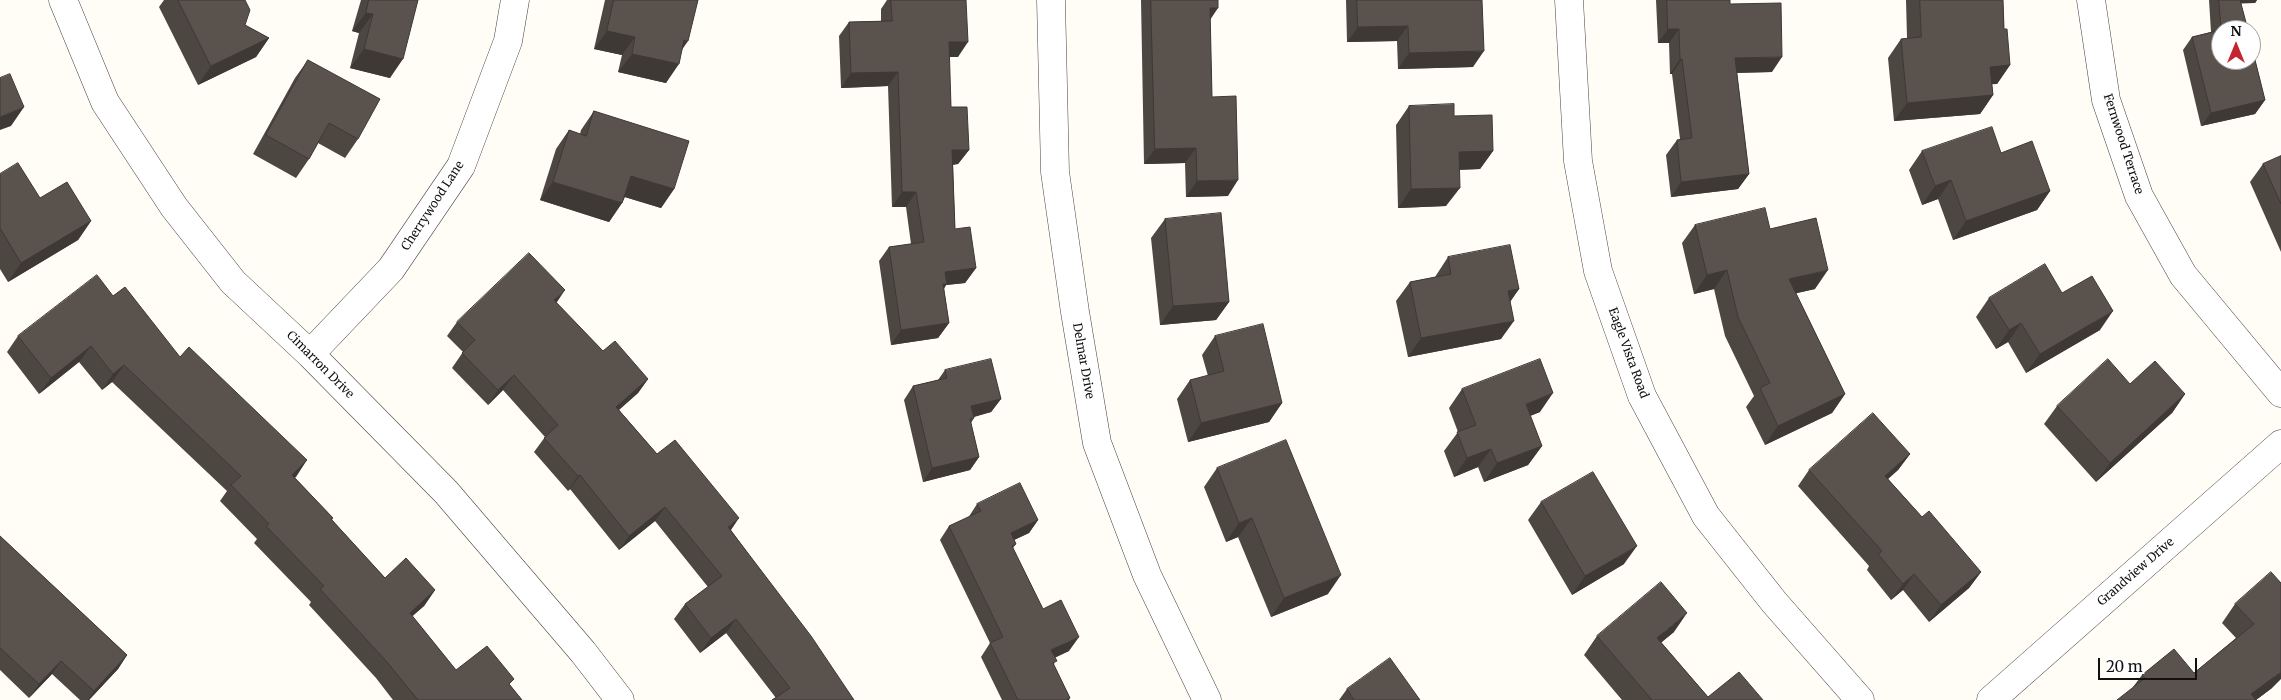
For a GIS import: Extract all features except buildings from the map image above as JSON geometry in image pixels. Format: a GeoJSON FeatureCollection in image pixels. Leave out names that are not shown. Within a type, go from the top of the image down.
{"type":"FeatureCollection","features":[{"type":"Feature","properties":{"kind":"street","name":"Cimarron Drive"},"geometry":{"type":"LineString","coordinates":[[63,0],[105,102],[174,207],[233,282],[310,354],[446,492],[583,652],[620,700]]}},
{"type":"Feature","properties":{"kind":"street","name":"Cherrywood Lane"},"geometry":{"type":"LineString","coordinates":[[310,354],[391,268],[461,166],[508,41],[515,0]]}},
{"type":"Feature","properties":{"kind":"street","name":"Delmar Drive"},"geometry":{"type":"LineString","coordinates":[[1051,0],[1055,172],[1075,312],[1097,444],[1147,575],[1207,700]]}},
{"type":"Feature","properties":{"kind":"street","name":"Eagle Vista Road"},"geometry":{"type":"LineString","coordinates":[[1569,0],[1578,161],[1598,271],[1642,396],[1706,516],[1774,602],[1860,700]]}},
{"type":"Feature","properties":{"kind":"street","name":"Fernwood Terrace"},"geometry":{"type":"LineString","coordinates":[[2091,0],[2106,100],[2139,196],[2183,275],[2281,392]]}},
{"type":"Feature","properties":{"kind":"street","name":"Grandview Drive"},"geometry":{"type":"LineString","coordinates":[[1991,700],[2281,444]]}}]}
